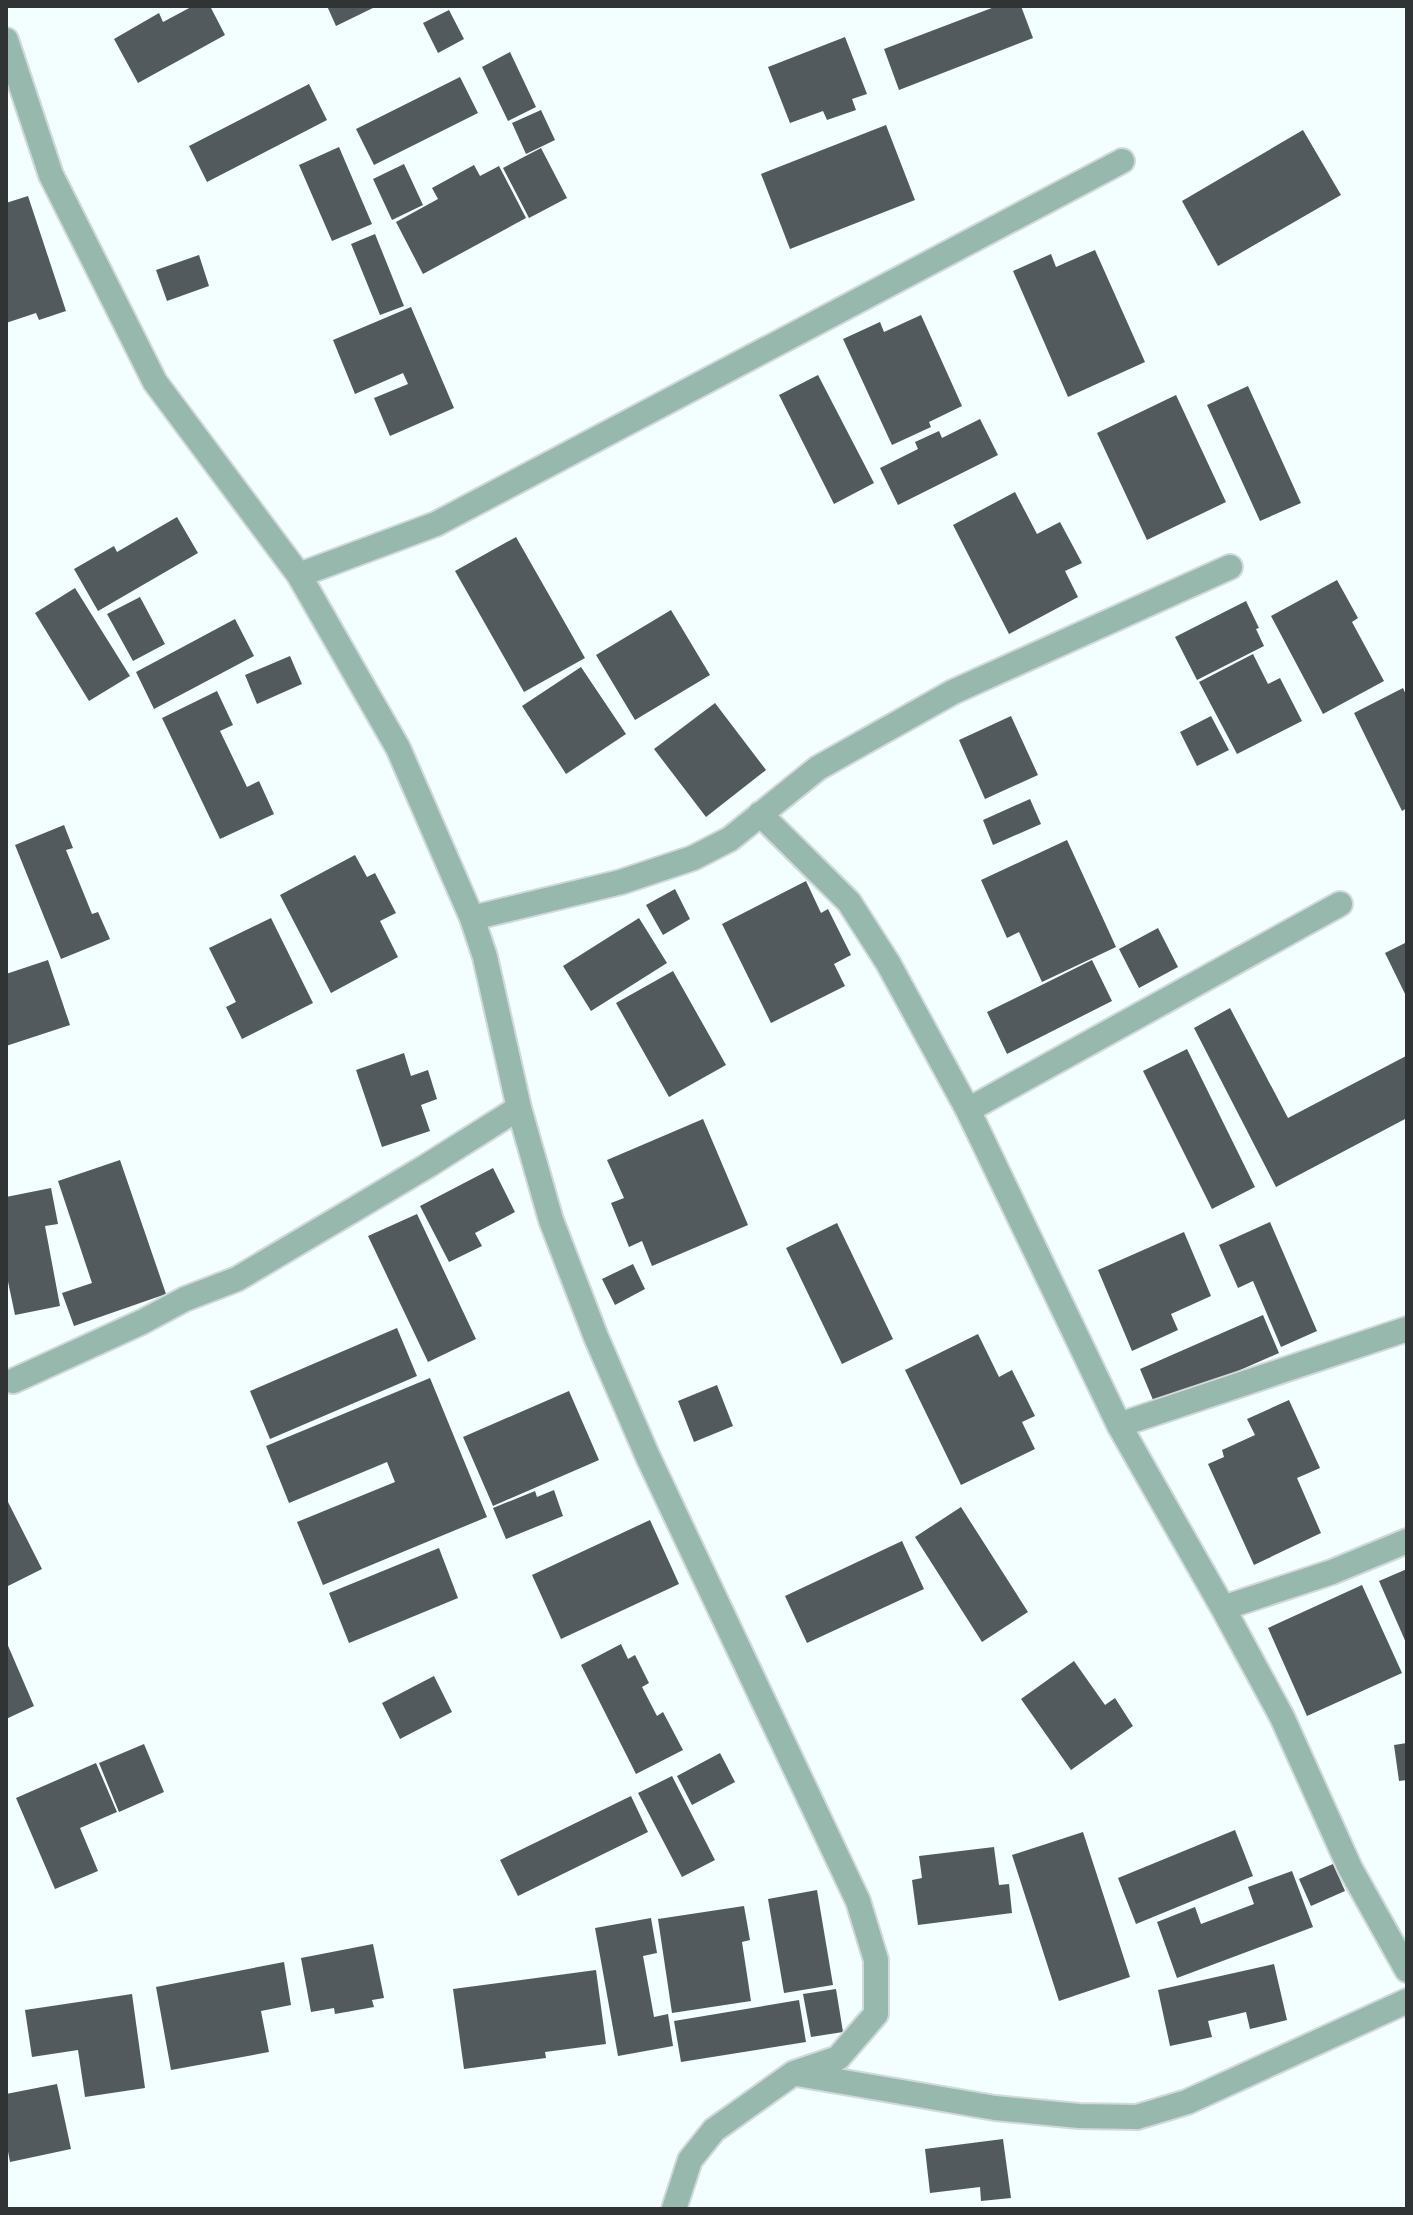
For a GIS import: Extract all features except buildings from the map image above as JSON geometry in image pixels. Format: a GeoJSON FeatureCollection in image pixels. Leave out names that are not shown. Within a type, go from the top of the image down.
{"type":"FeatureCollection","features":[{"type":"Feature","properties":{"kind":"street"},"geometry":{"type":"LineString","coordinates":[[6,40],[51,175],[155,382],[299,575],[398,748],[472,918],[485,957],[519,1108],[551,1220],[596,1337],[648,1457],[858,1901],[876,1960],[876,2014],[838,2058],[794,2073],[714,2130],[690,2160],[674,2209]]}},
{"type":"Feature","properties":{"kind":"street"},"geometry":{"type":"LineString","coordinates":[[299,575],[436,524],[1122,161]]}},
{"type":"Feature","properties":{"kind":"street"},"geometry":{"type":"LineString","coordinates":[[472,918],[621,882],[693,858],[730,839],[818,768],[953,692],[1230,567]]}},
{"type":"Feature","properties":{"kind":"street"},"geometry":{"type":"LineString","coordinates":[[760,814],[849,902],[888,963],[968,1110],[1119,1425],[1282,1717],[1350,1868],[1407,1970]]}},
{"type":"Feature","properties":{"kind":"street"},"geometry":{"type":"LineString","coordinates":[[968,1110],[1340,904]]}},
{"type":"Feature","properties":{"kind":"street"},"geometry":{"type":"LineString","coordinates":[[13,1381],[185,1299],[237,1279],[519,1108]]}},
{"type":"Feature","properties":{"kind":"street"},"geometry":{"type":"LineString","coordinates":[[1119,1425],[1407,1329]]}},
{"type":"Feature","properties":{"kind":"street"},"geometry":{"type":"LineString","coordinates":[[1223,1608],[1332,1572],[1407,1541]]}},
{"type":"Feature","properties":{"kind":"street"},"geometry":{"type":"LineString","coordinates":[[794,2073],[995,2108],[1079,2116],[1137,2117],[1187,2102],[1407,2001]]}}]}
